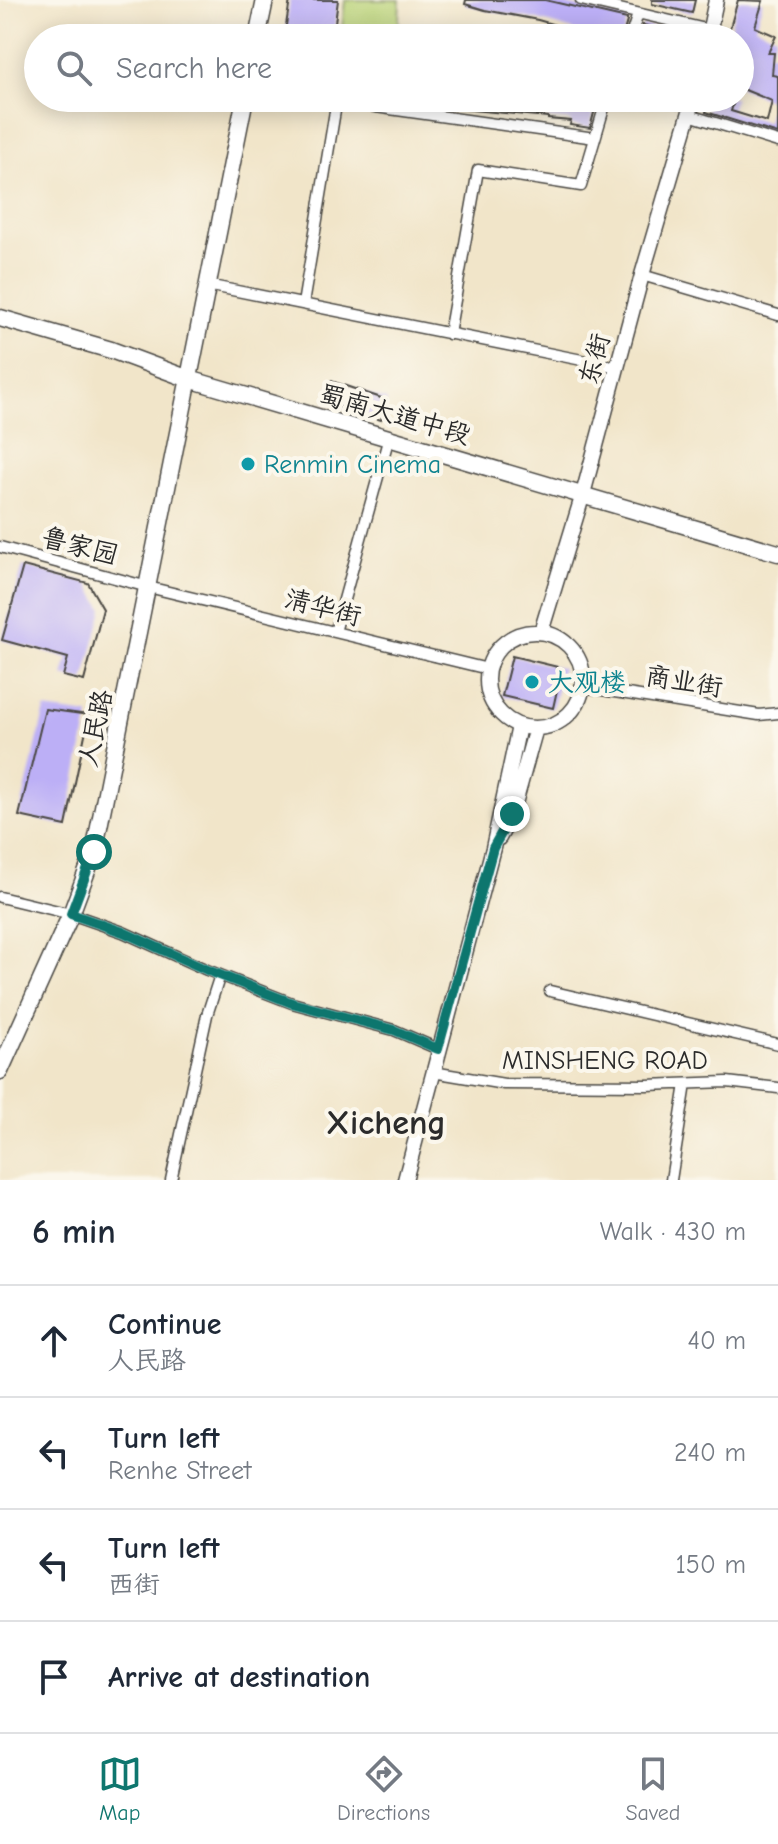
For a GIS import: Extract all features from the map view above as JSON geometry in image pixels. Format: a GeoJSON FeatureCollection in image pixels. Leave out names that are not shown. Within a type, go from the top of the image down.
{"type":"FeatureCollection","features":[{"type":"Feature","properties":{"kind":"main road"},"geometry":{"type":"LineString","coordinates":[[260,24],[265,0]]}},
{"type":"Feature","properties":{"kind":"main road"},"geometry":{"type":"LineString","coordinates":[[711,24],[716,0]]}},
{"type":"Feature","properties":{"kind":"main road","name":"人民路"},"geometry":{"type":"LineString","coordinates":[[0,1071],[71,914],[94,852],[242,112]]}},
{"type":"Feature","properties":{"kind":"main road","name":"东街"},"geometry":{"type":"LineString","coordinates":[[541,632],[583,494],[689,112]]}},
{"type":"Feature","properties":{"kind":"main road","name":"蜀南大道中段"},"geometry":{"type":"LineString","coordinates":[[0,318],[111,350],[189,379],[778,553]]}},
{"type":"Feature","properties":{"kind":"main road"},"geometry":{"type":"LineString","coordinates":[[541,632],[555,636],[569,646],[579,659],[583,687],[578,703],[561,721],[536,728],[519,726],[499,712],[488,693],[488,669],[495,654],[506,642],[516,636],[541,632]]}},
{"type":"Feature","properties":{"kind":"main road"},"geometry":{"type":"LineString","coordinates":[[405,1180],[493,848],[519,726]]}},
{"type":"Feature","properties":{"kind":"main road"},"geometry":{"type":"LineString","coordinates":[[493,848],[512,814],[536,728]]}},
{"type":"Feature","properties":{"kind":"street"},"geometry":{"type":"LineString","coordinates":[[581,0],[616,4],[674,24]]}},
{"type":"Feature","properties":{"kind":"street"},"geometry":{"type":"LineString","coordinates":[[635,24],[638,14]]}},
{"type":"Feature","properties":{"kind":"street"},"geometry":{"type":"LineString","coordinates":[[303,304],[335,112]]}},
{"type":"Feature","properties":{"kind":"street"},"geometry":{"type":"LineString","coordinates":[[411,112],[595,138]]}},
{"type":"Feature","properties":{"kind":"street"},"geometry":{"type":"LineString","coordinates":[[449,334],[478,170],[581,186],[603,112]]}},
{"type":"Feature","properties":{"kind":"street"},"geometry":{"type":"LineString","coordinates":[[706,112],[778,142]]}},
{"type":"Feature","properties":{"kind":"street"},"geometry":{"type":"LineString","coordinates":[[642,275],[778,315]]}},
{"type":"Feature","properties":{"kind":"street"},"geometry":{"type":"LineString","coordinates":[[207,285],[617,367]]}},
{"type":"Feature","properties":{"kind":"street"},"geometry":{"type":"LineString","coordinates":[[335,632],[389,437]]}},
{"type":"Feature","properties":{"kind":"street","name":"鲁家园"},"geometry":{"type":"LineString","coordinates":[[0,547],[148,587]]}},
{"type":"Feature","properties":{"kind":"street","name":"清华街"},"geometry":{"type":"LineString","coordinates":[[148,587],[488,669]]}},
{"type":"Feature","properties":{"kind":"street","name":"商业街"},"geometry":{"type":"LineString","coordinates":[[583,687],[759,715],[778,713]]}},
{"type":"Feature","properties":{"kind":"street"},"geometry":{"type":"LineString","coordinates":[[0,897],[71,914],[123,932],[292,1003],[394,1030],[438,1049]]}},
{"type":"Feature","properties":{"kind":"street"},"geometry":{"type":"LineString","coordinates":[[171,1180],[207,1015],[220,975]]}},
{"type":"Feature","properties":{"kind":"street"},"geometry":{"type":"LineString","coordinates":[[550,991],[778,1044]]}},
{"type":"Feature","properties":{"kind":"street","name":"MINSHENG ROAD"},"geometry":{"type":"LineString","coordinates":[[433,1072],[504,1084],[727,1082],[778,1088]]}},
{"type":"Feature","properties":{"kind":"street"},"geometry":{"type":"LineString","coordinates":[[671,1180],[686,1084]]}},
{"type":"Feature","properties":{"kind":"green space"},"geometry":{"type":"Polygon","coordinates":[[[345,0],[400,0],[399,24],[342,24],[345,0]]]}},
{"type":"Feature","properties":{"kind":"building"},"geometry":{"type":"Polygon","coordinates":[[[290,0],[338,0],[335,24],[286,24],[290,0]]]}},
{"type":"Feature","properties":{"kind":"building"},"geometry":{"type":"Polygon","coordinates":[[[466,0],[545,0],[627,21],[626,24],[552,24],[465,4],[466,0]]]}},
{"type":"Feature","properties":{"kind":"building"},"geometry":{"type":"Polygon","coordinates":[[[652,0],[695,0],[692,13],[652,4],[652,0]]]}},
{"type":"Feature","properties":{"kind":"building"},"geometry":{"type":"Polygon","coordinates":[[[738,0],[763,1],[755,27],[776,36],[768,53],[774,53],[772,75],[778,76],[778,134],[706,112],[734,112],[767,122],[772,101],[754,94],[754,24],[731,24],[738,0]]]}},
{"type":"Feature","properties":{"kind":"building"},"geometry":{"type":"Polygon","coordinates":[[[493,112],[594,112],[590,128],[548,117],[493,112]]]}},
{"type":"Feature","properties":{"kind":"building"},"geometry":{"type":"Polygon","coordinates":[[[331,381],[387,400],[381,420],[325,402],[331,381]]]}},
{"type":"Feature","properties":{"kind":"building"},"geometry":{"type":"Polygon","coordinates":[[[23,566],[88,583],[103,609],[84,681],[63,676],[68,658],[2,640],[23,566]]]}},
{"type":"Feature","properties":{"kind":"building","name":"大观楼"},"geometry":{"type":"Polygon","coordinates":[[[512,656],[562,668],[553,708],[502,696],[512,656]]]}},
{"type":"Feature","properties":{"kind":"building"},"geometry":{"type":"Polygon","coordinates":[[[45,709],[89,715],[66,826],[19,816],[45,709]]]}},
{"type":"Feature","properties":{"kind":"place","name":"Renmin Cinema"},"geometry":{"type":"Point","coordinates":[248,464]}},
{"type":"Feature","properties":{"kind":"place","name":"大观楼"},"geometry":{"type":"Point","coordinates":[532,682]}},
{"type":"Feature","properties":{"kind":"district","name":"Xicheng"},"geometry":{"type":"Point","coordinates":[386,1122]}},
{"type":"Feature","properties":{"kind":"route"},"geometry":{"type":"LineString","coordinates":[[94,852],[71,914],[123,932],[207,970],[292,1003],[394,1030],[438,1049],[493,848],[512,814]]}}]}
